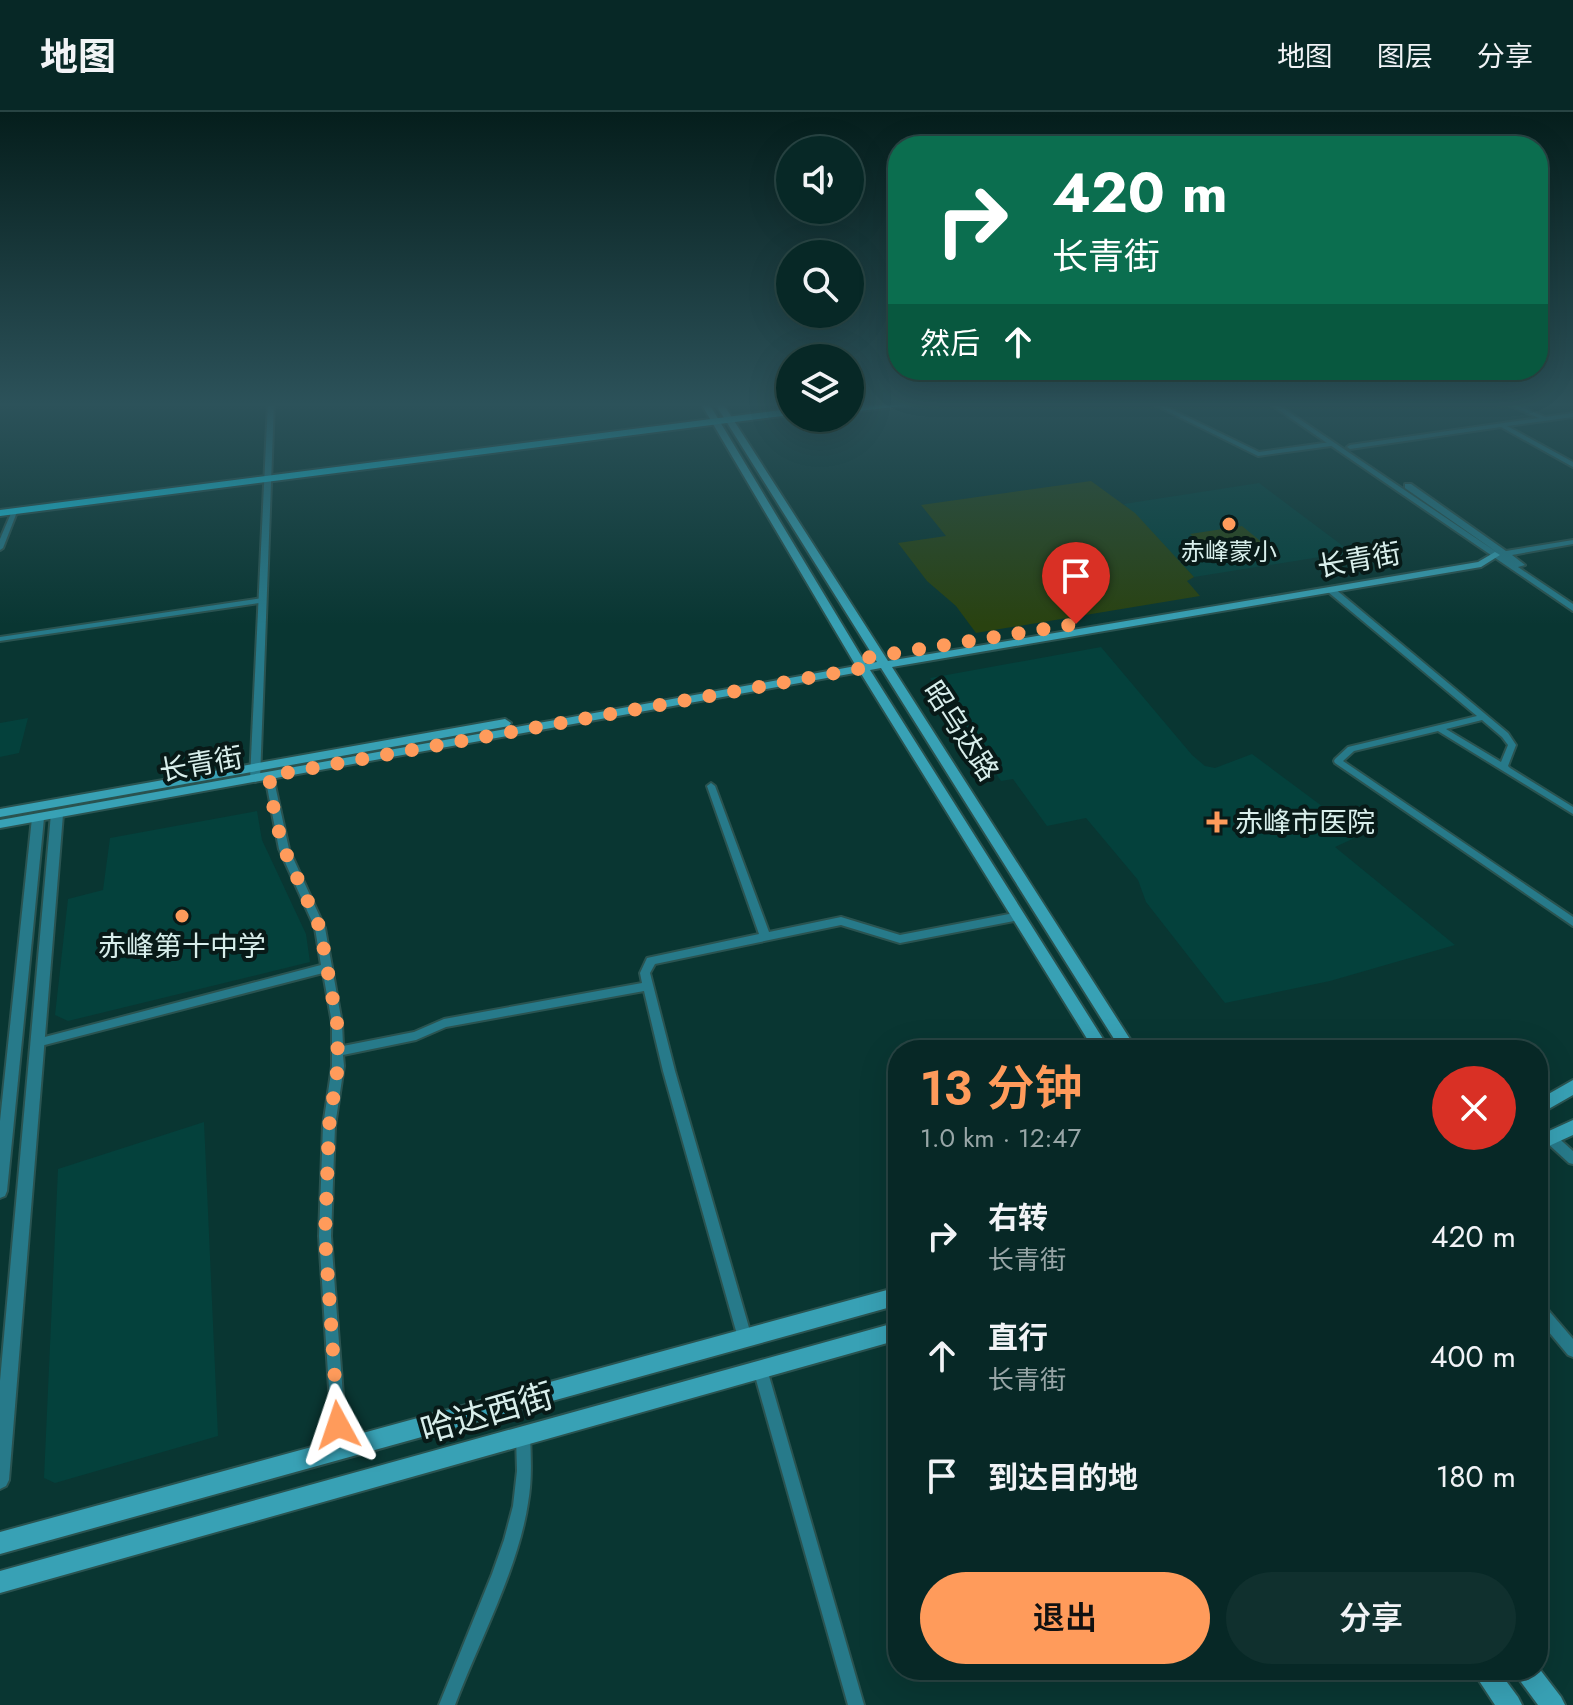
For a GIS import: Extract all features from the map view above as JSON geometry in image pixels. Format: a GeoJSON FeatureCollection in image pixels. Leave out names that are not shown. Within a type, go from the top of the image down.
{"type":"FeatureCollection","features":[{"type":"Feature","properties":{"kind":"highway"},"geometry":{"type":"LineString","coordinates":[[0,513],[297,476]]}},
{"type":"Feature","properties":{"kind":"main road","name":"昭乌达路"},"geometry":{"type":"LineString","coordinates":[[755,476],[861,664],[1096,1040]]}},
{"type":"Feature","properties":{"kind":"main road","name":"昭乌达路"},"geometry":{"type":"LineString","coordinates":[[759,476],[1123,1040]]}},
{"type":"Feature","properties":{"kind":"main road","name":"长青街"},"geometry":{"type":"LineString","coordinates":[[880,661],[1501,554]]}},
{"type":"Feature","properties":{"kind":"main road","name":"长青街"},"geometry":{"type":"LineString","coordinates":[[0,813],[255,773],[861,664],[1331,590],[1481,564],[1501,554]]}},
{"type":"Feature","properties":{"kind":"main road","name":"长青街"},"geometry":{"type":"LineString","coordinates":[[0,824],[255,773],[269,776],[861,664]]}},
{"type":"Feature","properties":{"kind":"main road"},"geometry":{"type":"LineString","coordinates":[[1548,1102],[1573,1087]]}},
{"type":"Feature","properties":{"kind":"main road"},"geometry":{"type":"LineString","coordinates":[[1548,1139],[1573,1127]]}},
{"type":"Feature","properties":{"kind":"main road","name":"哈达西街"},"geometry":{"type":"LineString","coordinates":[[0,1543],[888,1299]]}},
{"type":"Feature","properties":{"kind":"main road","name":"哈达西街"},"geometry":{"type":"LineString","coordinates":[[0,1582],[888,1334]]}},
{"type":"Feature","properties":{"kind":"main road"},"geometry":{"type":"LineString","coordinates":[[1491,1680],[1510,1705]]}},
{"type":"Feature","properties":{"kind":"main road"},"geometry":{"type":"LineString","coordinates":[[1534,1680],[1553,1705]]}},
{"type":"Feature","properties":{"kind":"street"},"geometry":{"type":"LineString","coordinates":[[255,773],[268,476]]}},
{"type":"Feature","properties":{"kind":"street"},"geometry":{"type":"LineString","coordinates":[[1381,476],[1573,600]]}},
{"type":"Feature","properties":{"kind":"street"},"geometry":{"type":"LineString","coordinates":[[1391,476],[1573,608]]}},
{"type":"Feature","properties":{"kind":"street"},"geometry":{"type":"LineString","coordinates":[[0,548],[14,512]]}},
{"type":"Feature","properties":{"kind":"street","name":"长青街"},"geometry":{"type":"LineString","coordinates":[[1501,554],[1573,542]]}},
{"type":"Feature","properties":{"kind":"street"},"geometry":{"type":"LineString","coordinates":[[1331,590],[1485,717],[1512,745],[1504,766],[1507,770]]}},
{"type":"Feature","properties":{"kind":"street"},"geometry":{"type":"LineString","coordinates":[[0,639],[263,600]]}},
{"type":"Feature","properties":{"kind":"street"},"geometry":{"type":"LineString","coordinates":[[1485,717],[1351,749],[1338,761],[1573,922]]}},
{"type":"Feature","properties":{"kind":"street"},"geometry":{"type":"LineString","coordinates":[[1439,728],[1573,811]]}},
{"type":"Feature","properties":{"kind":"street"},"geometry":{"type":"LineString","coordinates":[[269,776],[275,818],[284,849],[320,928],[337,1023],[338,1052],[329,1126],[325,1236],[340,1449]]}},
{"type":"Feature","properties":{"kind":"street"},"geometry":{"type":"LineString","coordinates":[[711,786],[765,936]]}},
{"type":"Feature","properties":{"kind":"street"},"geometry":{"type":"LineString","coordinates":[[0,1480],[57,814]]}},
{"type":"Feature","properties":{"kind":"street"},"geometry":{"type":"LineString","coordinates":[[0,1191],[38,818]]}},
{"type":"Feature","properties":{"kind":"street"},"geometry":{"type":"LineString","coordinates":[[745,1338],[645,973],[651,961],[841,921],[900,939],[921,938],[1019,916]]}},
{"type":"Feature","properties":{"kind":"street"},"geometry":{"type":"LineString","coordinates":[[37,1043],[327,968]]}},
{"type":"Feature","properties":{"kind":"street"},"geometry":{"type":"LineString","coordinates":[[338,1052],[416,1036],[444,1023],[649,986]]}},
{"type":"Feature","properties":{"kind":"street"},"geometry":{"type":"LineString","coordinates":[[1548,1143],[1573,1159]]}},
{"type":"Feature","properties":{"kind":"street"},"geometry":{"type":"LineString","coordinates":[[1548,1321],[1573,1350]]}},
{"type":"Feature","properties":{"kind":"street"},"geometry":{"type":"LineString","coordinates":[[760,1369],[856,1705]]}},
{"type":"Feature","properties":{"kind":"street"},"geometry":{"type":"LineString","coordinates":[[447,1705],[495,1588],[511,1535],[526,1459],[523,1436]]}},
{"type":"Feature","properties":{"kind":"shaded area","name":"赤峰蒙小"},"geometry":{"type":"Polygon","coordinates":[[[1259,483],[1351,552],[1194,577],[1124,504],[1259,483]]]}},
{"type":"Feature","properties":{"kind":"shaded area","name":"赤峰市医院"},"geometry":{"type":"Polygon","coordinates":[[[1101,647],[1192,755],[1205,766],[1215,768],[1252,754],[1361,835],[1335,847],[1455,945],[1330,981],[1225,1003],[1146,902],[1138,880],[1086,818],[1047,826],[1013,779],[1001,781],[930,678],[1101,647]]]}},
{"type":"Feature","properties":{"kind":"shaded area"},"geometry":{"type":"Polygon","coordinates":[[[28,718],[19,753],[0,757],[0,723],[28,718]]]}},
{"type":"Feature","properties":{"kind":"shaded area","name":"赤峰第十中学"},"geometry":{"type":"Polygon","coordinates":[[[257,811],[262,840],[306,934],[310,962],[68,1021],[55,1015],[68,899],[103,890],[110,838],[257,811]]]}},
{"type":"Feature","properties":{"kind":"shaded area"},"geometry":{"type":"Polygon","coordinates":[[[204,1122],[218,1436],[55,1483],[44,1478],[58,1169],[204,1122]]]}},
{"type":"Feature","properties":{"kind":"green space"},"geometry":{"type":"Polygon","coordinates":[[[1091,481],[1135,513],[1194,577],[1187,581],[1200,596],[976,633],[956,606],[927,581],[898,543],[946,536],[921,505],[1091,481]]]}},
{"type":"Feature","properties":{"kind":"green space"},"geometry":{"type":"Polygon","coordinates":[[[1242,526],[1264,544],[1211,552],[1190,534],[1242,526]]]}},
{"type":"Feature","properties":{"kind":"place","name":"赤峰蒙小"},"geometry":{"type":"Point","coordinates":[1229,524]}},
{"type":"Feature","properties":{"kind":"place","name":"赤峰市医院"},"geometry":{"type":"Point","coordinates":[1217,822]}},
{"type":"Feature","properties":{"kind":"place","name":"赤峰第十中学"},"geometry":{"type":"Point","coordinates":[182,916]}},
{"type":"Feature","properties":{"kind":"route"},"geometry":{"type":"LineString","coordinates":[[338,1425],[325,1236],[329,1126],[338,1066],[337,1023],[320,928],[284,849],[275,818],[269,776],[863,668],[859,659],[1076,624]]}}]}
